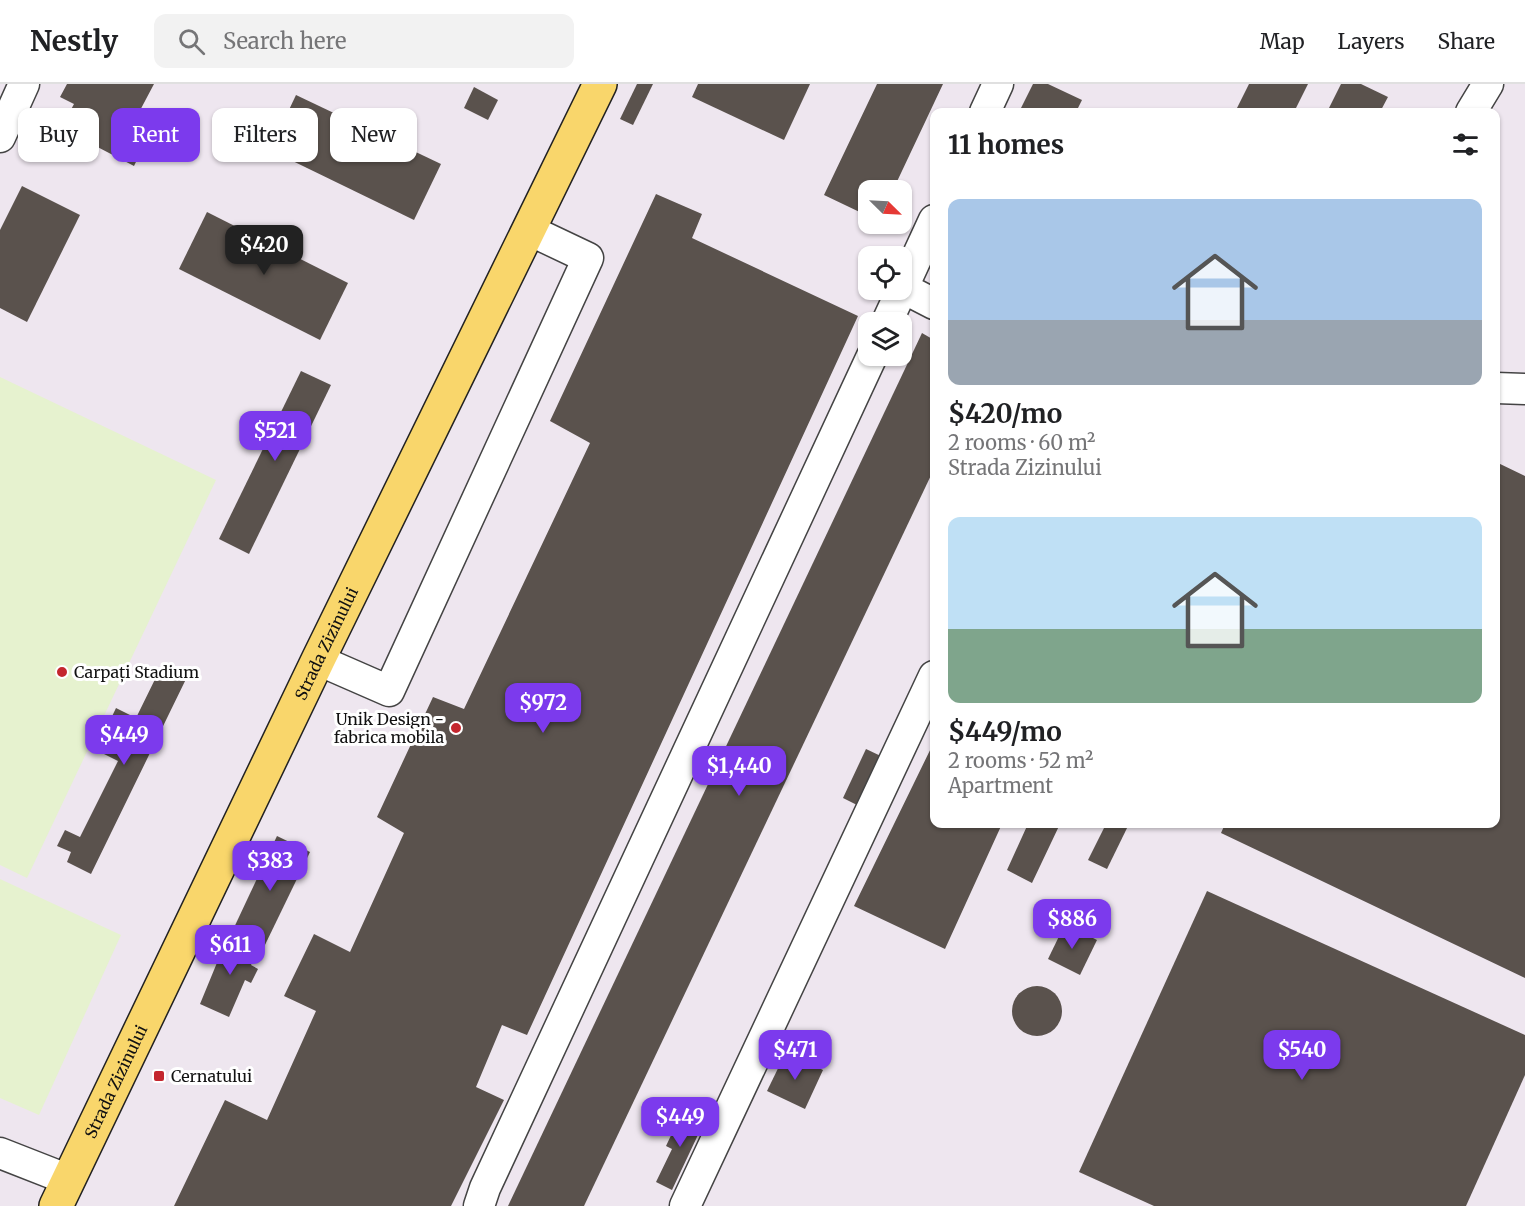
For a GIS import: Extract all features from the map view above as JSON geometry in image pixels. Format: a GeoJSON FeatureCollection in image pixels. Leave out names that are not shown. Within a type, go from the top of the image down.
{"type":"FeatureCollection","features":[{"type":"Feature","properties":{"kind":"main road","name":"Strada Zizinului"},"geometry":{"type":"LineString","coordinates":[[62,1193],[318,660],[600,84]]}},
{"type":"Feature","properties":{"kind":"street"},"geometry":{"type":"LineString","coordinates":[[0,137],[24,84]]}},
{"type":"Feature","properties":{"kind":"street"},"geometry":{"type":"LineString","coordinates":[[987,108],[998,84]]}},
{"type":"Feature","properties":{"kind":"street"},"geometry":{"type":"LineString","coordinates":[[1473,108],[1488,84]]}},
{"type":"Feature","properties":{"kind":"street"},"geometry":{"type":"LineString","coordinates":[[912,268],[930,229]]}},
{"type":"Feature","properties":{"kind":"street"},"geometry":{"type":"LineString","coordinates":[[318,660],[389,691],[588,258],[529,230]]}},
{"type":"Feature","properties":{"kind":"street"},"geometry":{"type":"LineString","coordinates":[[912,293],[930,302]]}},
{"type":"Feature","properties":{"kind":"street"},"geometry":{"type":"LineString","coordinates":[[479,1206],[484,1188],[867,366]]}},
{"type":"Feature","properties":{"kind":"street"},"geometry":{"type":"LineString","coordinates":[[1500,387],[1525,388]]}},
{"type":"Feature","properties":{"kind":"street"},"geometry":{"type":"LineString","coordinates":[[685,1206],[930,685]]}},
{"type":"Feature","properties":{"kind":"street"},"geometry":{"type":"LineString","coordinates":[[0,1153],[62,1193]]}},
{"type":"Feature","properties":{"kind":"shaded area"},"geometry":{"type":"Polygon","coordinates":[[[0,84],[1525,84],[1525,1206],[0,1206],[0,84]]]}},
{"type":"Feature","properties":{"kind":"green space","name":"Carpați Stadium"},"geometry":{"type":"Polygon","coordinates":[[[0,377],[216,480],[27,878],[0,865],[0,377]]]}},
{"type":"Feature","properties":{"kind":"green space"},"geometry":{"type":"Polygon","coordinates":[[[0,879],[121,935],[39,1115],[0,1098],[0,879]]]}},
{"type":"Feature","properties":{"kind":"building"},"geometry":{"type":"Polygon","coordinates":[[[67,84],[154,84],[141,108],[111,108],[111,154],[99,148],[99,108],[72,108],[74,104],[60,97],[67,84]]]}},
{"type":"Feature","properties":{"kind":"building"},"geometry":{"type":"Polygon","coordinates":[[[637,84],[653,84],[633,125],[620,119],[637,84]]]}},
{"type":"Feature","properties":{"kind":"building"},"geometry":{"type":"Polygon","coordinates":[[[698,84],[810,84],[784,140],[692,97],[698,84]]]}},
{"type":"Feature","properties":{"kind":"building"},"geometry":{"type":"Polygon","coordinates":[[[877,84],[943,84],[898,180],[858,180],[858,211],[824,195],[877,84]]]}},
{"type":"Feature","properties":{"kind":"building"},"geometry":{"type":"Polygon","coordinates":[[[1033,84],[1048,84],[1082,100],[1078,108],[1021,108],[1033,84]]]}},
{"type":"Feature","properties":{"kind":"building"},"geometry":{"type":"Polygon","coordinates":[[[1249,84],[1308,84],[1296,108],[1237,108],[1249,84]]]}},
{"type":"Feature","properties":{"kind":"building"},"geometry":{"type":"Polygon","coordinates":[[[1341,84],[1361,84],[1388,97],[1382,108],[1329,108],[1341,84]]]}},
{"type":"Feature","properties":{"kind":"building"},"geometry":{"type":"Polygon","coordinates":[[[474,87],[498,100],[488,120],[464,108],[474,87]]]}},
{"type":"Feature","properties":{"kind":"building"},"geometry":{"type":"Polygon","coordinates":[[[296,95],[330,111],[330,162],[417,162],[417,153],[441,164],[414,220],[295,162],[318,162],[318,108],[290,108],[296,95]]]}},
{"type":"Feature","properties":{"kind":"building"},"geometry":{"type":"Polygon","coordinates":[[[22,186],[80,215],[27,322],[0,308],[0,230],[22,186]]]}},
{"type":"Feature","properties":{"kind":"building"},"geometry":{"type":"Polygon","coordinates":[[[656,194],[702,214],[692,238],[858,316],[527,1035],[502,1025],[476,1087],[504,1100],[451,1206],[174,1206],[225,1100],[267,1120],[316,1011],[284,996],[314,934],[350,952],[404,833],[377,817],[433,697],[464,709],[590,443],[550,421],[656,194]]]}},
{"type":"Feature","properties":{"kind":"building"},"geometry":{"type":"Polygon","coordinates":[[[207,212],[348,283],[320,340],[179,269],[207,212]]]}},
{"type":"Feature","properties":{"kind":"building"},"geometry":{"type":"Polygon","coordinates":[[[922,333],[930,338],[930,477],[584,1206],[508,1206],[906,366],[912,366],[912,354],[922,333]]]}},
{"type":"Feature","properties":{"kind":"building"},"geometry":{"type":"Polygon","coordinates":[[[301,371],[331,385],[249,554],[219,539],[301,371]]]}},
{"type":"Feature","properties":{"kind":"building"},"geometry":{"type":"Polygon","coordinates":[[[1500,464],[1525,476],[1525,978],[1221,833],[1223,828],[1500,828],[1500,464]]]}},
{"type":"Feature","properties":{"kind":"building"},"geometry":{"type":"Polygon","coordinates":[[[162,665],[187,677],[91,874],[67,862],[71,852],[57,846],[65,830],[80,837],[118,761],[96,750],[116,708],[136,718],[162,665]]]}},
{"type":"Feature","properties":{"kind":"building"},"geometry":{"type":"Polygon","coordinates":[[[866,749],[885,758],[861,807],[843,798],[866,749]]]}},
{"type":"Feature","properties":{"kind":"building"},"geometry":{"type":"Polygon","coordinates":[[[930,750],[930,828],[1000,828],[945,949],[854,906],[930,750]]]}},
{"type":"Feature","properties":{"kind":"building"},"geometry":{"type":"Polygon","coordinates":[[[1026,828],[1058,828],[1032,883],[1007,870],[1026,828]]]}},
{"type":"Feature","properties":{"kind":"building"},"geometry":{"type":"Polygon","coordinates":[[[1104,828],[1127,828],[1107,869],[1088,860],[1104,828]]]}},
{"type":"Feature","properties":{"kind":"building"},"geometry":{"type":"Polygon","coordinates":[[[277,836],[310,852],[263,949],[231,934],[277,836]]]}},
{"type":"Feature","properties":{"kind":"building"},"geometry":{"type":"Polygon","coordinates":[[[1207,891],[1525,1035],[1525,1075],[1466,1206],[1154,1206],[1079,1172],[1207,891]]]}},
{"type":"Feature","properties":{"kind":"building"},"geometry":{"type":"Polygon","coordinates":[[[1065,924],[1097,940],[1080,975],[1048,959],[1065,924]]]}},
{"type":"Feature","properties":{"kind":"building"},"geometry":{"type":"Polygon","coordinates":[[[228,936],[258,949],[251,965],[258,969],[251,983],[245,980],[229,1017],[200,1004],[228,936]]]}},
{"type":"Feature","properties":{"kind":"building"},"geometry":{"type":"Polygon","coordinates":[[[1032,986],[1042,986],[1055,993],[1062,1006],[1062,1016],[1055,1029],[1042,1036],[1032,1036],[1023,1032],[1016,1025],[1012,1016],[1012,1006],[1016,997],[1023,990],[1032,986]]]}},
{"type":"Feature","properties":{"kind":"building"},"geometry":{"type":"Polygon","coordinates":[[[786,1052],[823,1070],[805,1109],[767,1091],[786,1052]]]}},
{"type":"Feature","properties":{"kind":"building"},"geometry":{"type":"Polygon","coordinates":[[[683,1110],[705,1120],[672,1190],[656,1182],[672,1149],[666,1146],[683,1110]]]}},
{"type":"Feature","properties":{"kind":"place","name":"Carpați Stadium"},"geometry":{"type":"Point","coordinates":[62,672]}},
{"type":"Feature","properties":{"kind":"place","name":"Unik Design - fabrica mobila"},"geometry":{"type":"Point","coordinates":[456,728]}},
{"type":"Feature","properties":{"kind":"place","name":"Cernatului"},"geometry":{"type":"Point","coordinates":[159,1076]}}]}
